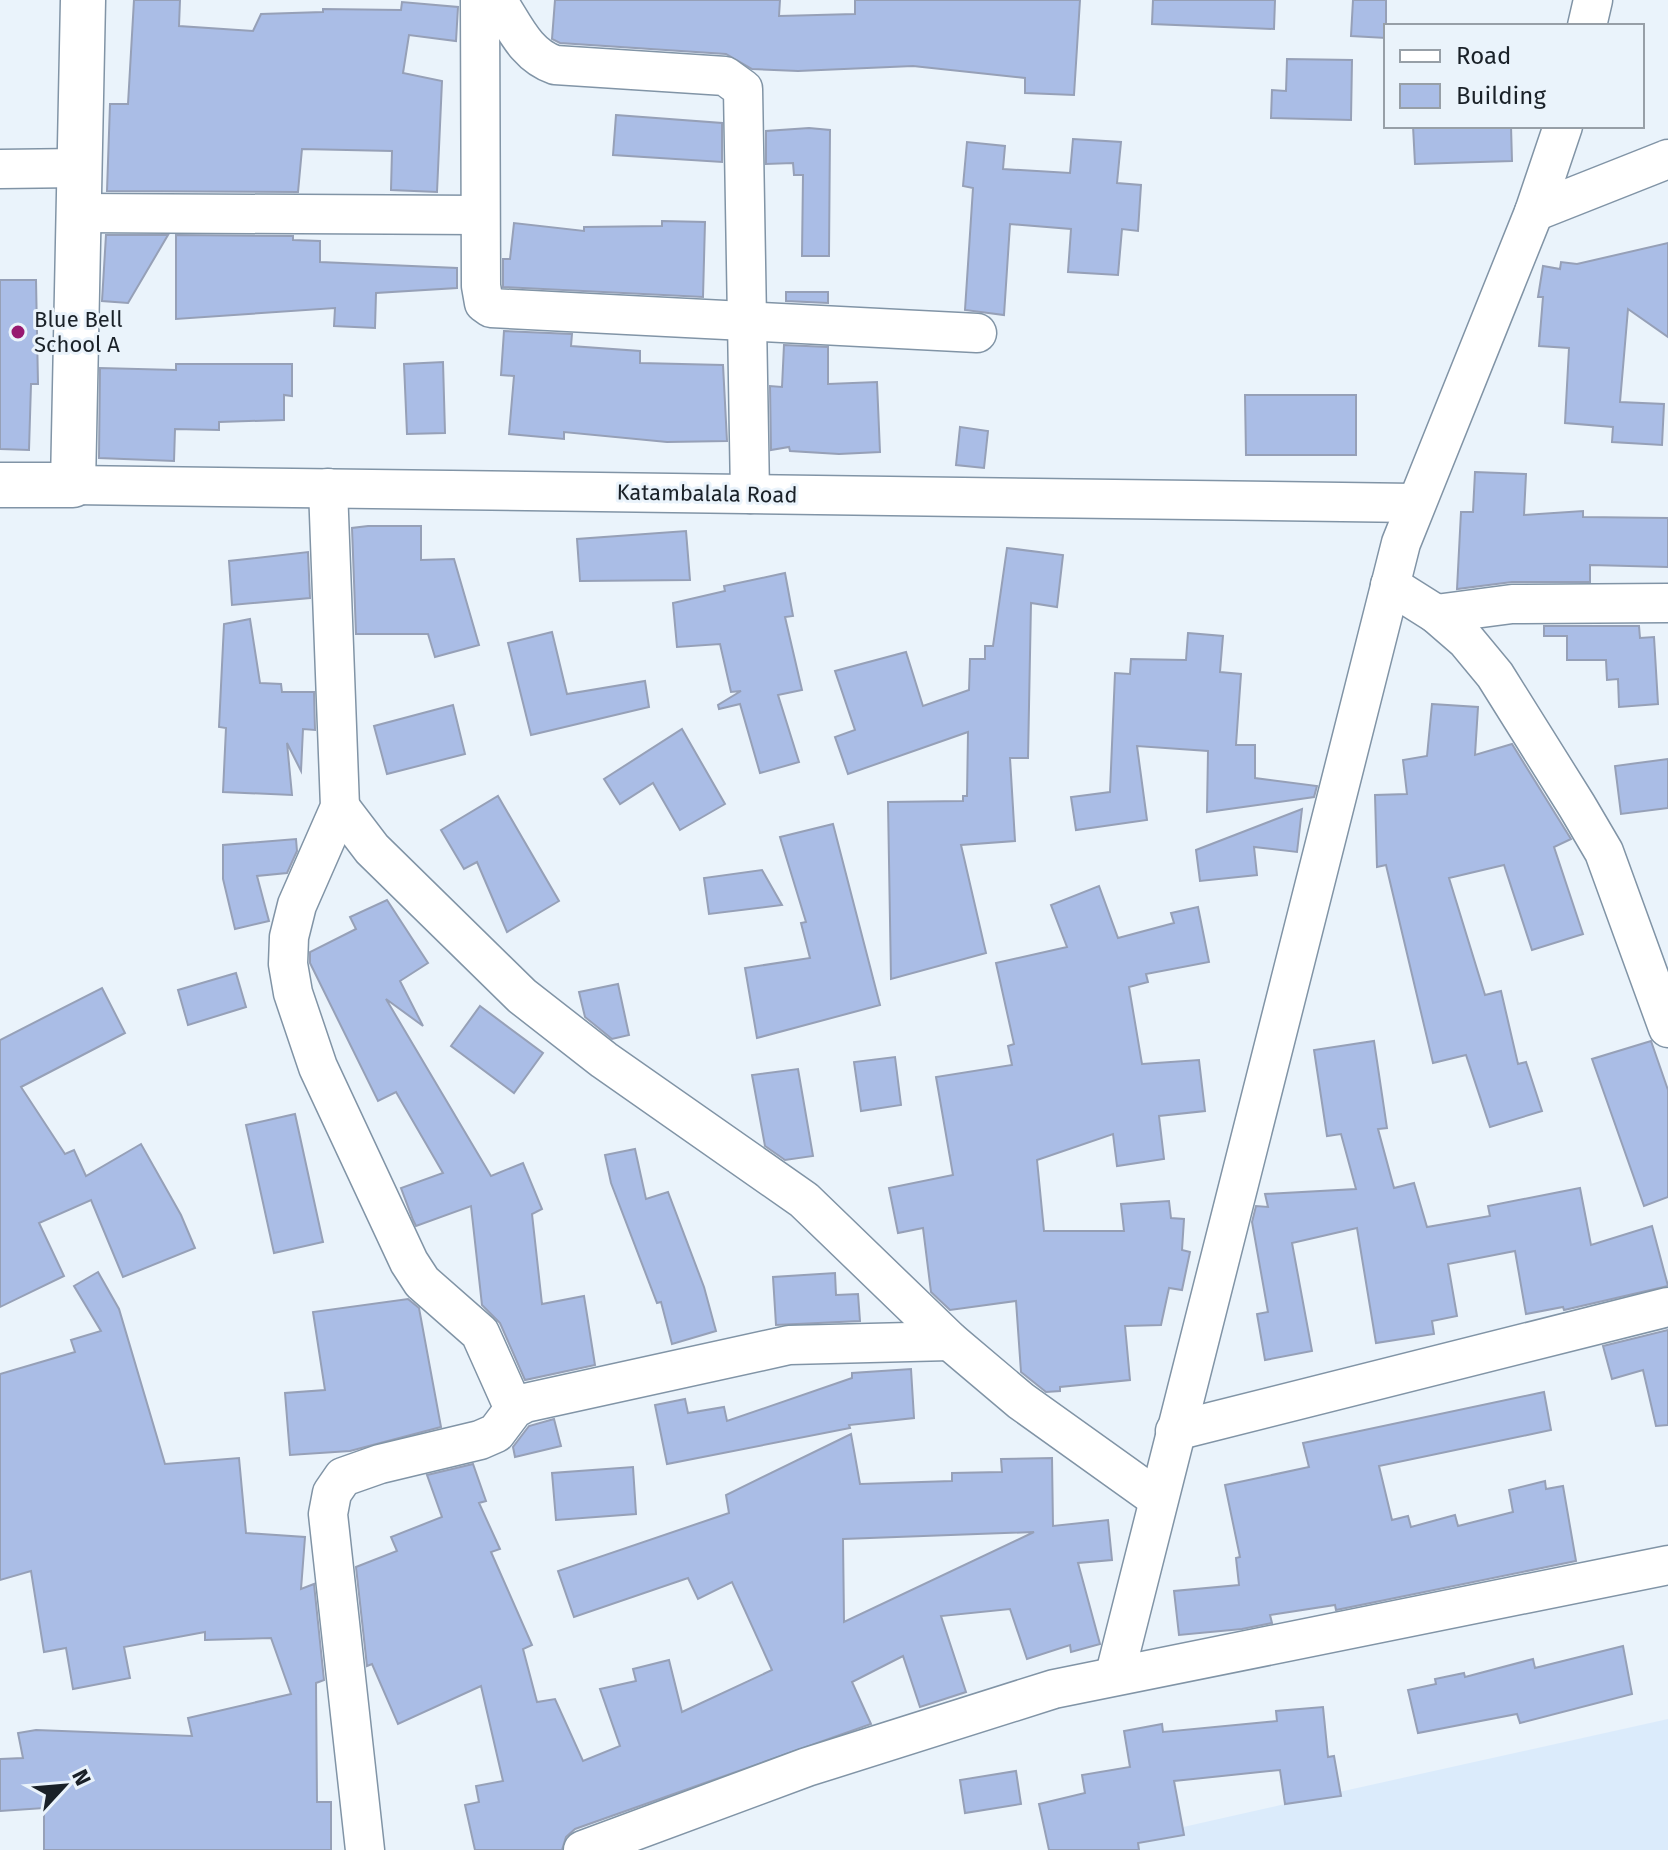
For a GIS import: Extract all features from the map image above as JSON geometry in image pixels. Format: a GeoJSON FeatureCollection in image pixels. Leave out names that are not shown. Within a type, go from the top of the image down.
{"type":"FeatureCollection","features":[{"type":"Feature","properties":{"kind":"main road"},"geometry":{"type":"LineString","coordinates":[[73,485],[83,0]]}},
{"type":"Feature","properties":{"kind":"main road","name":"Katambalala Road"},"geometry":{"type":"LineString","coordinates":[[0,485],[73,485]]}},
{"type":"Feature","properties":{"kind":"street"},"geometry":{"type":"LineString","coordinates":[[480,0],[481,294],[491,308],[977,333]]}},
{"type":"Feature","properties":{"kind":"street"},"geometry":{"type":"LineString","coordinates":[[497,0],[530,52],[542,61],[555,65],[725,76],[743,89],[750,494]]}},
{"type":"Feature","properties":{"kind":"street"},"geometry":{"type":"LineString","coordinates":[[1587,24],[1593,0]]}},
{"type":"Feature","properties":{"kind":"street"},"geometry":{"type":"LineString","coordinates":[[1115,1674],[1390,585],[1414,503],[1534,212],[1562,128]]}},
{"type":"Feature","properties":{"kind":"street"},"geometry":{"type":"LineString","coordinates":[[1534,212],[1668,159]]}},
{"type":"Feature","properties":{"kind":"street"},"geometry":{"type":"LineString","coordinates":[[0,169],[80,168]]}},
{"type":"Feature","properties":{"kind":"street"},"geometry":{"type":"LineString","coordinates":[[79,213],[480,215]]}},
{"type":"Feature","properties":{"kind":"street","name":"Katambalala Road"},"geometry":{"type":"LineString","coordinates":[[73,485],[1414,503]]}},
{"type":"Feature","properties":{"kind":"street"},"geometry":{"type":"LineString","coordinates":[[328,488],[340,807],[297,905],[289,937],[288,964],[293,993],[318,1067],[409,1262],[430,1290],[480,1333],[514,1409]]}},
{"type":"Feature","properties":{"kind":"street"},"geometry":{"type":"LineString","coordinates":[[1390,585],[1436,614],[1466,640],[1495,675],[1604,852],[1668,1028]]}},
{"type":"Feature","properties":{"kind":"street"},"geometry":{"type":"LineString","coordinates":[[1436,614],[1512,604],[1668,603]]}},
{"type":"Feature","properties":{"kind":"street"},"geometry":{"type":"LineString","coordinates":[[340,807],[372,849],[522,996],[604,1060],[804,1200],[950,1341],[1021,1401],[1158,1499]]}},
{"type":"Feature","properties":{"kind":"street"},"geometry":{"type":"LineString","coordinates":[[1175,1431],[1668,1307]]}},
{"type":"Feature","properties":{"kind":"street"},"geometry":{"type":"LineString","coordinates":[[365,1850],[328,1514],[332,1493],[343,1477],[496,1433],[514,1409],[567,1393],[789,1345],[950,1341]]}},
{"type":"Feature","properties":{"kind":"street"},"geometry":{"type":"LineString","coordinates":[[583,1850],[807,1767],[981,1710],[1115,1674],[1668,1565]]}},
{"type":"Feature","properties":{"kind":"shaded area"},"geometry":{"type":"Polygon","coordinates":[[[1668,1719],[1668,1850],[1081,1850],[1285,1804],[1668,1719]]]}},
{"type":"Feature","properties":{"kind":"building"},"geometry":{"type":"Polygon","coordinates":[[[134,0],[180,0],[179,26],[253,31],[261,14],[323,12],[323,9],[401,10],[402,2],[458,7],[456,41],[409,35],[403,73],[442,81],[437,192],[391,190],[392,151],[302,149],[298,192],[107,191],[110,104],[128,104],[134,0]]]}},
{"type":"Feature","properties":{"kind":"building"},"geometry":{"type":"Polygon","coordinates":[[[555,0],[780,0],[779,16],[855,14],[855,0],[1080,0],[1074,95],[1025,93],[1025,78],[913,66],[798,71],[752,69],[726,54],[560,43],[552,39],[555,0]]]}},
{"type":"Feature","properties":{"kind":"building"},"geometry":{"type":"Polygon","coordinates":[[[1153,0],[1275,0],[1274,29],[1152,24],[1153,0]]]}},
{"type":"Feature","properties":{"kind":"building"},"geometry":{"type":"Polygon","coordinates":[[[1353,0],[1386,0],[1384,38],[1351,36],[1353,0]]]}},
{"type":"Feature","properties":{"kind":"building"},"geometry":{"type":"Polygon","coordinates":[[[1287,59],[1352,60],[1351,120],[1271,118],[1272,90],[1286,91],[1287,59]]]}},
{"type":"Feature","properties":{"kind":"building"},"geometry":{"type":"Polygon","coordinates":[[[616,115],[722,123],[722,162],[613,155],[616,115]]]}},
{"type":"Feature","properties":{"kind":"building"},"geometry":{"type":"Polygon","coordinates":[[[1413,128],[1511,128],[1512,161],[1415,164],[1413,128]]]}},
{"type":"Feature","properties":{"kind":"building"},"geometry":{"type":"Polygon","coordinates":[[[830,130],[829,256],[802,256],[803,175],[794,175],[793,163],[766,164],[766,131],[830,130]]]}},
{"type":"Feature","properties":{"kind":"building"},"geometry":{"type":"Polygon","coordinates":[[[1073,139],[1121,142],[1117,183],[1141,185],[1138,231],[1122,229],[1118,275],[1068,272],[1071,229],[1010,224],[1004,315],[965,310],[973,188],[963,186],[967,142],[1005,146],[1003,169],[1070,173],[1073,139]]]}},
{"type":"Feature","properties":{"kind":"building"},"geometry":{"type":"Polygon","coordinates":[[[662,221],[705,222],[703,297],[503,287],[503,259],[510,259],[514,223],[584,231],[584,227],[662,226],[662,221]]]}},
{"type":"Feature","properties":{"kind":"building"},"geometry":{"type":"Polygon","coordinates":[[[106,235],[168,235],[128,303],[102,301],[106,235]]]}},
{"type":"Feature","properties":{"kind":"building"},"geometry":{"type":"Polygon","coordinates":[[[176,235],[293,236],[293,240],[320,241],[320,262],[457,268],[457,288],[376,293],[375,328],[334,326],[335,308],[176,319],[176,235]]]}},
{"type":"Feature","properties":{"kind":"building"},"geometry":{"type":"Polygon","coordinates":[[[1668,243],[1668,337],[1628,309],[1620,402],[1664,404],[1662,445],[1612,442],[1613,427],[1565,423],[1569,348],[1539,346],[1543,297],[1538,297],[1543,266],[1560,269],[1561,262],[1577,264],[1668,243]]]}},
{"type":"Feature","properties":{"kind":"building","name":"Blue Bell School A"},"geometry":{"type":"Polygon","coordinates":[[[0,280],[36,280],[38,384],[31,384],[29,450],[0,449],[0,280]]]}},
{"type":"Feature","properties":{"kind":"building"},"geometry":{"type":"Polygon","coordinates":[[[786,292],[828,292],[828,303],[786,301],[786,292]]]}},
{"type":"Feature","properties":{"kind":"building"},"geometry":{"type":"Polygon","coordinates":[[[504,331],[572,334],[571,346],[640,351],[640,363],[723,365],[727,441],[667,442],[564,432],[564,439],[509,434],[514,376],[501,375],[504,331]]]}},
{"type":"Feature","properties":{"kind":"building"},"geometry":{"type":"Polygon","coordinates":[[[784,345],[828,347],[828,384],[877,382],[880,452],[839,454],[790,451],[789,447],[771,450],[770,386],[782,387],[784,345]]]}},
{"type":"Feature","properties":{"kind":"building"},"geometry":{"type":"Polygon","coordinates":[[[443,362],[445,433],[407,434],[404,364],[443,362]]]}},
{"type":"Feature","properties":{"kind":"building"},"geometry":{"type":"Polygon","coordinates":[[[176,364],[292,364],[292,396],[284,395],[284,420],[219,422],[219,430],[175,429],[174,461],[99,458],[100,368],[176,370],[176,364]]]}},
{"type":"Feature","properties":{"kind":"building"},"geometry":{"type":"Polygon","coordinates":[[[1245,395],[1356,395],[1356,455],[1246,455],[1245,395]]]}},
{"type":"Feature","properties":{"kind":"building"},"geometry":{"type":"Polygon","coordinates":[[[960,427],[988,431],[984,468],[956,465],[960,427]]]}},
{"type":"Feature","properties":{"kind":"building"},"geometry":{"type":"Polygon","coordinates":[[[1475,472],[1526,474],[1524,515],[1583,511],[1583,517],[1668,518],[1668,567],[1590,565],[1590,582],[1512,582],[1457,589],[1461,512],[1473,512],[1475,472]]]}},
{"type":"Feature","properties":{"kind":"building"},"geometry":{"type":"Polygon","coordinates":[[[421,526],[421,560],[454,559],[479,645],[435,657],[428,634],[356,634],[352,528],[421,526]]]}},
{"type":"Feature","properties":{"kind":"building"},"geometry":{"type":"Polygon","coordinates":[[[686,531],[690,580],[580,581],[577,539],[686,531]]]}},
{"type":"Feature","properties":{"kind":"building"},"geometry":{"type":"Polygon","coordinates":[[[1007,548],[1063,555],[1057,607],[1031,603],[1028,758],[1010,758],[1015,841],[961,845],[986,953],[891,979],[888,802],[963,801],[963,796],[967,796],[968,732],[848,774],[835,737],[855,730],[835,671],[906,652],[923,706],[969,690],[970,659],[985,659],[985,646],[993,646],[1007,548]]]}},
{"type":"Feature","properties":{"kind":"building"},"geometry":{"type":"Polygon","coordinates":[[[308,552],[310,598],[232,605],[229,561],[308,552]]]}},
{"type":"Feature","properties":{"kind":"building"},"geometry":{"type":"Polygon","coordinates":[[[785,573],[793,616],[785,617],[802,690],[778,695],[799,762],[760,773],[740,704],[719,709],[718,705],[741,691],[731,692],[720,644],[677,647],[673,603],[725,591],[724,586],[785,573]]]}},
{"type":"Feature","properties":{"kind":"building"},"geometry":{"type":"Polygon","coordinates":[[[250,619],[260,683],[281,684],[282,692],[314,692],[315,730],[303,729],[301,771],[287,743],[292,795],[223,792],[226,728],[219,727],[224,624],[250,619]]]}},
{"type":"Feature","properties":{"kind":"building"},"geometry":{"type":"Polygon","coordinates":[[[1544,626],[1639,626],[1640,638],[1654,637],[1658,704],[1619,707],[1618,679],[1607,680],[1606,660],[1567,660],[1567,636],[1544,636],[1544,626]]]}},
{"type":"Feature","properties":{"kind":"building"},"geometry":{"type":"Polygon","coordinates":[[[552,632],[567,694],[645,681],[649,707],[531,735],[508,643],[552,632]]]}},
{"type":"Feature","properties":{"kind":"building"},"geometry":{"type":"Polygon","coordinates":[[[1188,633],[1223,636],[1220,672],[1241,674],[1236,745],[1255,745],[1255,778],[1317,786],[1314,797],[1207,812],[1208,751],[1137,746],[1147,820],[1076,830],[1071,797],[1110,792],[1115,673],[1130,674],[1131,659],[1186,660],[1188,633]]]}},
{"type":"Feature","properties":{"kind":"building"},"geometry":{"type":"Polygon","coordinates":[[[1432,704],[1478,707],[1475,755],[1512,744],[1571,839],[1554,847],[1583,934],[1532,950],[1504,865],[1449,878],[1485,995],[1501,991],[1518,1064],[1526,1062],[1542,1111],[1490,1127],[1466,1055],[1433,1063],[1386,865],[1377,867],[1375,795],[1407,794],[1403,760],[1427,756],[1432,704]]]}},
{"type":"Feature","properties":{"kind":"building"},"geometry":{"type":"Polygon","coordinates":[[[453,705],[465,754],[387,774],[374,726],[453,705]]]}},
{"type":"Feature","properties":{"kind":"building"},"geometry":{"type":"Polygon","coordinates":[[[682,729],[725,804],[680,830],[653,783],[620,804],[604,779],[682,729]]]}},
{"type":"Feature","properties":{"kind":"building"},"geometry":{"type":"Polygon","coordinates":[[[1668,759],[1668,808],[1621,814],[1615,766],[1668,759]]]}},
{"type":"Feature","properties":{"kind":"building"},"geometry":{"type":"Polygon","coordinates":[[[498,796],[559,901],[507,932],[477,862],[464,869],[441,830],[498,796]]]}},
{"type":"Feature","properties":{"kind":"building"},"geometry":{"type":"Polygon","coordinates":[[[1302,809],[1297,852],[1254,847],[1257,875],[1200,881],[1196,850],[1302,809]]]}},
{"type":"Feature","properties":{"kind":"building"},"geometry":{"type":"Polygon","coordinates":[[[833,824],[880,1005],[757,1038],[745,968],[810,958],[801,923],[806,922],[780,837],[833,824]]]}},
{"type":"Feature","properties":{"kind":"building"},"geometry":{"type":"Polygon","coordinates":[[[296,839],[297,851],[287,873],[257,876],[269,921],[235,929],[223,879],[223,845],[296,839]]]}},
{"type":"Feature","properties":{"kind":"building"},"geometry":{"type":"Polygon","coordinates":[[[762,870],[782,905],[709,914],[704,878],[762,870]]]}},
{"type":"Feature","properties":{"kind":"building"},"geometry":{"type":"Polygon","coordinates":[[[1099,886],[1118,938],[1174,923],[1171,913],[1198,907],[1209,962],[1146,974],[1148,982],[1129,987],[1142,1064],[1199,1060],[1205,1111],[1159,1116],[1164,1159],[1117,1166],[1113,1134],[1037,1160],[1044,1231],[1124,1231],[1121,1204],[1169,1201],[1171,1218],[1184,1219],[1182,1250],[1190,1252],[1182,1290],[1169,1288],[1161,1325],[1125,1326],[1130,1380],[1060,1387],[1060,1391],[1046,1392],[1021,1372],[1016,1301],[950,1310],[931,1292],[923,1228],[898,1233],[889,1188],[953,1175],[936,1077],[1012,1065],[1008,1046],[1014,1044],[996,963],[1067,947],[1051,905],[1099,886]]]}},
{"type":"Feature","properties":{"kind":"building"},"geometry":{"type":"Polygon","coordinates":[[[387,900],[428,963],[400,981],[423,1026],[386,999],[491,1176],[523,1163],[542,1209],[532,1214],[542,1304],[584,1296],[595,1365],[525,1380],[500,1323],[482,1305],[471,1206],[416,1226],[413,1220],[401,1188],[443,1173],[396,1092],[378,1101],[310,963],[310,952],[356,929],[350,917],[387,900]]]}},
{"type":"Feature","properties":{"kind":"building"},"geometry":{"type":"Polygon","coordinates":[[[236,973],[246,1007],[188,1025],[178,990],[236,973]]]}},
{"type":"Feature","properties":{"kind":"building"},"geometry":{"type":"Polygon","coordinates":[[[618,984],[629,1035],[612,1039],[585,1017],[579,992],[618,984]]]}},
{"type":"Feature","properties":{"kind":"building"},"geometry":{"type":"Polygon","coordinates":[[[102,988],[125,1033],[21,1087],[65,1154],[74,1150],[86,1176],[141,1144],[181,1215],[195,1248],[123,1277],[91,1200],[39,1223],[64,1276],[0,1307],[0,1040],[102,988]]]}},
{"type":"Feature","properties":{"kind":"building"},"geometry":{"type":"Polygon","coordinates":[[[480,1006],[543,1053],[514,1093],[451,1046],[480,1006]]]}},
{"type":"Feature","properties":{"kind":"building"},"geometry":{"type":"Polygon","coordinates":[[[1374,1041],[1387,1128],[1378,1129],[1394,1188],[1414,1183],[1427,1227],[1490,1216],[1488,1206],[1580,1188],[1591,1245],[1652,1226],[1668,1286],[1564,1310],[1563,1307],[1526,1314],[1515,1251],[1448,1264],[1457,1316],[1432,1321],[1434,1334],[1376,1343],[1357,1228],[1292,1243],[1312,1351],[1265,1360],[1257,1314],[1268,1312],[1252,1222],[1256,1206],[1268,1207],[1265,1194],[1356,1189],[1341,1134],[1327,1136],[1314,1050],[1374,1041]]]}},
{"type":"Feature","properties":{"kind":"building"},"geometry":{"type":"Polygon","coordinates":[[[1651,1041],[1668,1090],[1668,1197],[1644,1206],[1592,1059],[1651,1041]]]}},
{"type":"Feature","properties":{"kind":"building"},"geometry":{"type":"Polygon","coordinates":[[[895,1057],[901,1105],[861,1111],[854,1062],[895,1057]]]}},
{"type":"Feature","properties":{"kind":"building"},"geometry":{"type":"Polygon","coordinates":[[[798,1069],[813,1156],[785,1160],[765,1146],[752,1075],[798,1069]]]}},
{"type":"Feature","properties":{"kind":"building"},"geometry":{"type":"Polygon","coordinates":[[[295,1114],[323,1242],[274,1253],[246,1125],[295,1114]]]}},
{"type":"Feature","properties":{"kind":"building"},"geometry":{"type":"Polygon","coordinates":[[[635,1149],[646,1199],[668,1192],[704,1287],[716,1331],[672,1344],[661,1302],[657,1303],[611,1183],[605,1155],[635,1149]]]}},
{"type":"Feature","properties":{"kind":"building"},"geometry":{"type":"Polygon","coordinates":[[[98,1272],[119,1309],[165,1464],[239,1458],[246,1533],[305,1537],[301,1589],[314,1584],[324,1680],[316,1683],[317,1802],[331,1802],[331,1850],[44,1850],[44,1808],[0,1811],[0,1759],[23,1758],[18,1733],[36,1730],[192,1736],[188,1718],[291,1694],[271,1638],[205,1640],[205,1632],[124,1647],[130,1678],[73,1689],[66,1648],[44,1652],[31,1571],[0,1580],[0,1374],[75,1352],[71,1340],[101,1331],[74,1286],[98,1272]]]}},
{"type":"Feature","properties":{"kind":"building"},"geometry":{"type":"Polygon","coordinates":[[[835,1273],[836,1295],[858,1294],[860,1321],[776,1325],[773,1277],[835,1273]]]}},
{"type":"Feature","properties":{"kind":"building"},"geometry":{"type":"Polygon","coordinates":[[[408,1299],[419,1308],[441,1427],[350,1451],[290,1455],[285,1393],[325,1390],[313,1312],[408,1299]]]}},
{"type":"Feature","properties":{"kind":"building"},"geometry":{"type":"Polygon","coordinates":[[[1668,1330],[1668,1425],[1656,1426],[1643,1370],[1612,1379],[1603,1346],[1668,1330]]]}},
{"type":"Feature","properties":{"kind":"building"},"geometry":{"type":"Polygon","coordinates":[[[911,1369],[914,1418],[849,1425],[850,1428],[667,1464],[655,1405],[685,1399],[688,1413],[724,1407],[727,1421],[852,1378],[852,1373],[911,1369]]]}},
{"type":"Feature","properties":{"kind":"building"},"geometry":{"type":"Polygon","coordinates":[[[1544,1392],[1551,1430],[1379,1466],[1392,1520],[1408,1516],[1411,1527],[1455,1515],[1458,1526],[1513,1512],[1509,1490],[1545,1481],[1546,1489],[1563,1486],[1576,1561],[1336,1610],[1335,1605],[1270,1615],[1272,1623],[1242,1629],[1179,1635],[1174,1591],[1239,1585],[1236,1558],[1240,1557],[1225,1485],[1309,1467],[1303,1443],[1544,1392]]]}},
{"type":"Feature","properties":{"kind":"building"},"geometry":{"type":"Polygon","coordinates":[[[554,1419],[561,1446],[515,1457],[513,1447],[529,1426],[554,1419]]]}},
{"type":"Feature","properties":{"kind":"building"},"geometry":{"type":"Polygon","coordinates":[[[851,1434],[860,1484],[952,1481],[952,1473],[1002,1472],[1001,1459],[1052,1458],[1053,1526],[1108,1520],[1112,1560],[1078,1563],[1100,1644],[1071,1652],[1070,1645],[1027,1659],[1010,1609],[941,1616],[966,1692],[920,1707],[903,1656],[852,1682],[871,1724],[575,1829],[566,1837],[562,1850],[475,1850],[465,1805],[479,1802],[476,1786],[503,1781],[481,1686],[398,1724],[372,1664],[367,1666],[356,1567],[397,1551],[391,1537],[442,1517],[427,1475],[473,1464],[486,1501],[479,1503],[500,1549],[491,1552],[532,1645],[523,1649],[537,1702],[555,1699],[583,1761],[620,1746],[600,1689],[636,1681],[633,1669],[669,1660],[682,1712],[772,1670],[732,1582],[698,1599],[688,1578],[574,1617],[558,1571],[729,1513],[726,1495],[851,1434]],[[1034,1532],[843,1539],[844,1622],[1034,1532]]]}},
{"type":"Feature","properties":{"kind":"building"},"geometry":{"type":"Polygon","coordinates":[[[633,1467],[636,1514],[556,1520],[552,1473],[633,1467]]]}},
{"type":"Feature","properties":{"kind":"building"},"geometry":{"type":"Polygon","coordinates":[[[1623,1646],[1632,1694],[1520,1723],[1517,1714],[1418,1733],[1408,1690],[1436,1684],[1435,1679],[1464,1673],[1465,1677],[1533,1659],[1535,1668],[1623,1646]]]}},
{"type":"Feature","properties":{"kind":"building"},"geometry":{"type":"Polygon","coordinates":[[[1323,1707],[1328,1757],[1334,1756],[1341,1796],[1285,1804],[1280,1770],[1174,1781],[1184,1835],[1138,1843],[1139,1850],[1049,1850],[1039,1804],[1085,1793],[1082,1775],[1130,1767],[1124,1731],[1162,1724],[1163,1732],[1277,1721],[1276,1711],[1323,1707]]]}},
{"type":"Feature","properties":{"kind":"building"},"geometry":{"type":"Polygon","coordinates":[[[1016,1771],[1021,1804],[965,1813],[960,1780],[1016,1771]]]}},
{"type":"Feature","properties":{"kind":"place","name":"Blue Bell School A"},"geometry":{"type":"Point","coordinates":[18,332]}}]}
